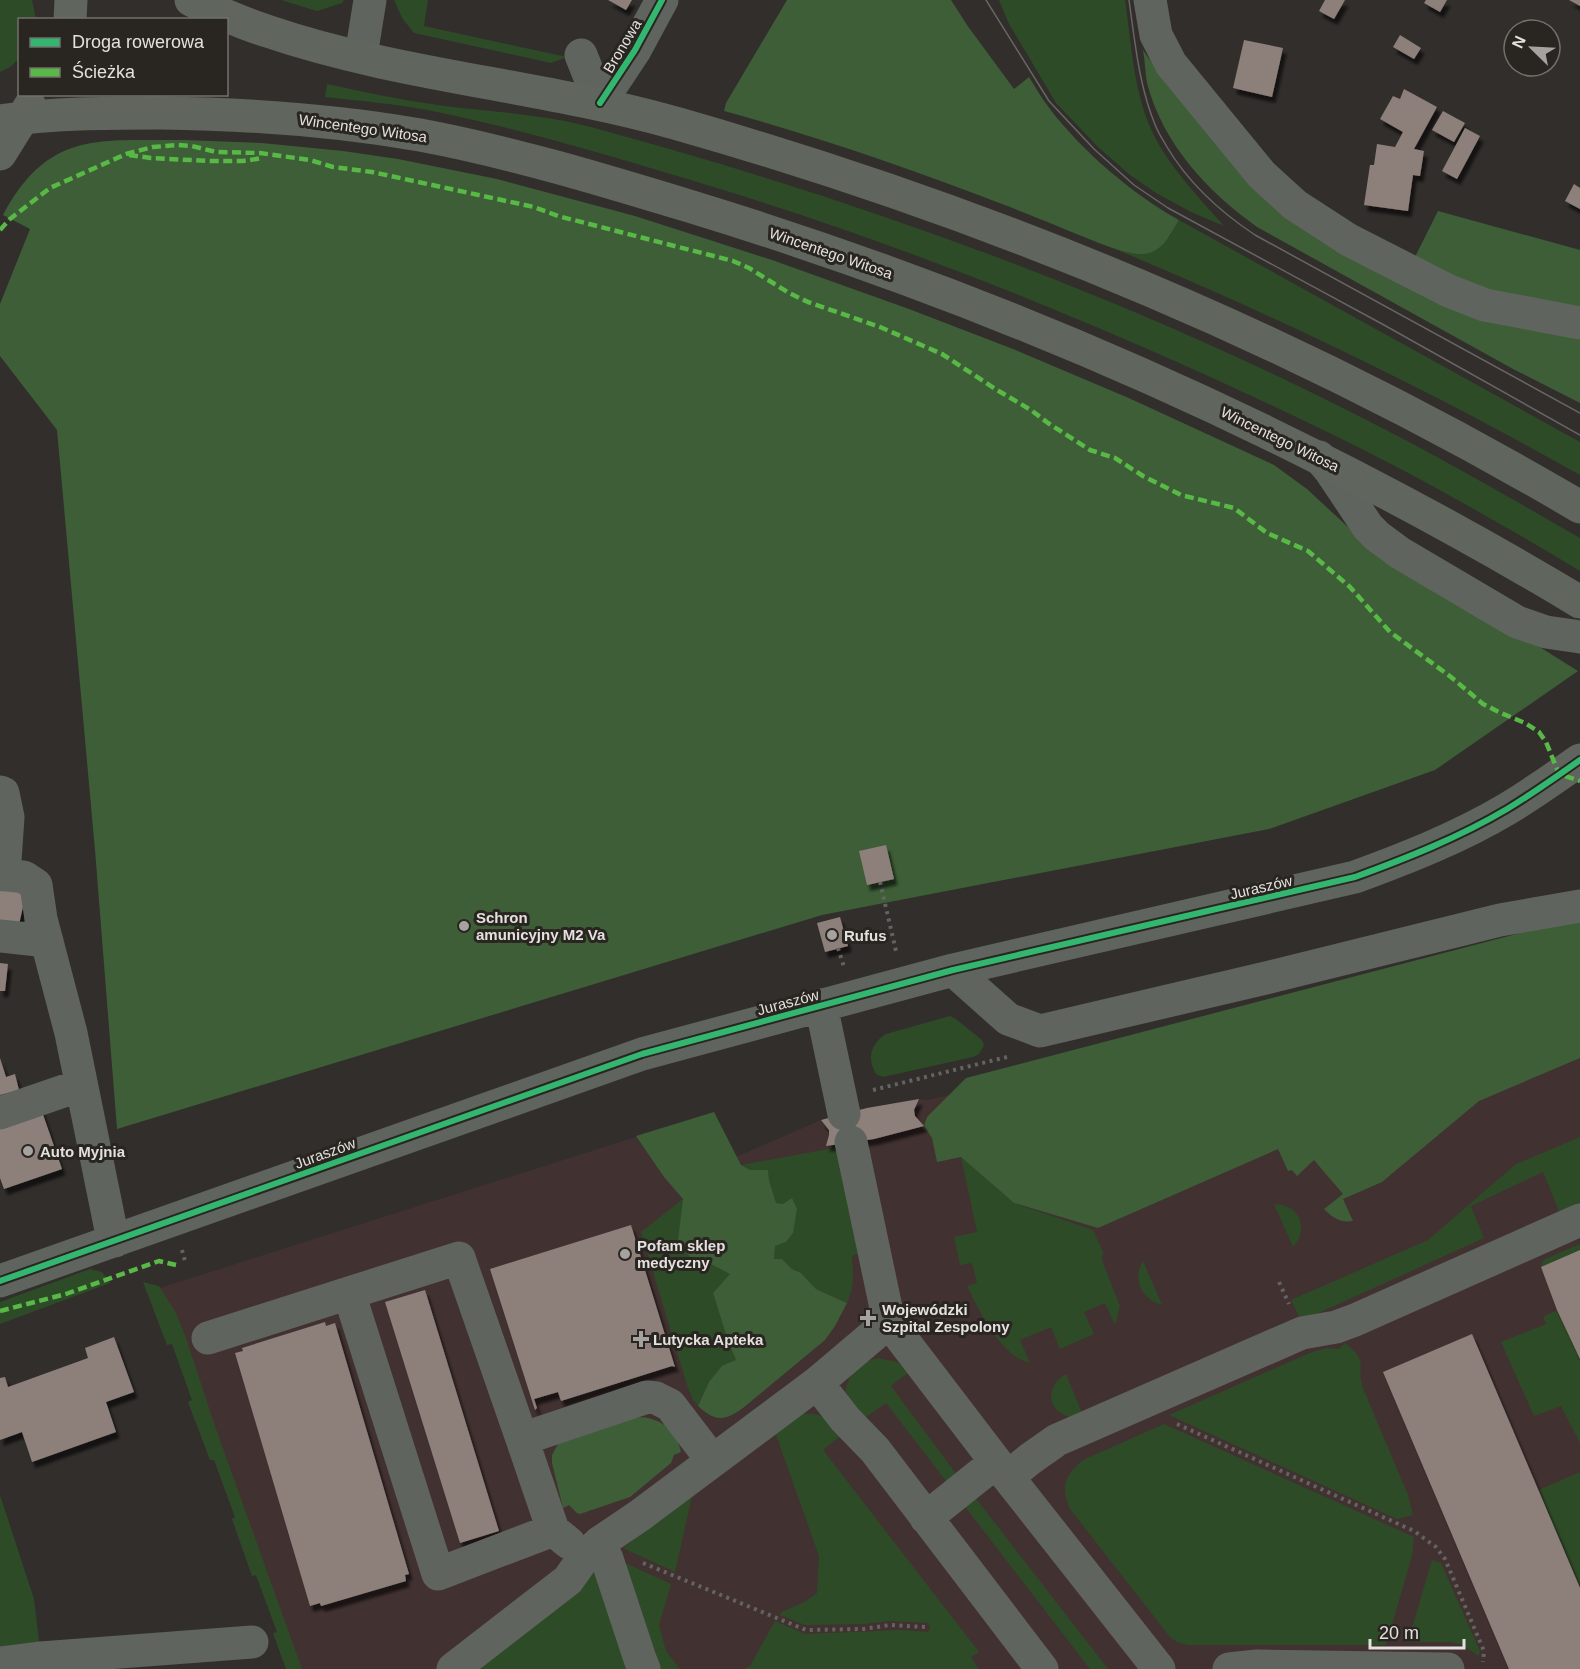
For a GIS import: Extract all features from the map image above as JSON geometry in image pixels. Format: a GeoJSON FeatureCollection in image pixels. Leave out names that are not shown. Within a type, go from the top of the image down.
{"type":"FeatureCollection","features":[{"type":"Feature","properties":{"kind":"main road"},"geometry":{"type":"LineString","coordinates":[[70,18],[71,0]]}},
{"type":"Feature","properties":{"kind":"main road"},"geometry":{"type":"LineString","coordinates":[[190,0],[223,9],[265,31],[334,51],[437,74],[600,103],[732,140],[909,196],[1121,278],[1275,346],[1453,435],[1580,507]]}},
{"type":"Feature","properties":{"kind":"main road"},"geometry":{"type":"LineString","coordinates":[[0,154],[20,111]]}},
{"type":"Feature","properties":{"kind":"main road","name":"Wincentego Witosa"},"geometry":{"type":"LineString","coordinates":[[20,111],[235,115],[306,119],[363,126],[424,136],[537,161],[768,231],[939,291],[1056,337],[1201,400],[1455,529],[1580,602]]}},
{"type":"Feature","properties":{"kind":"street"},"geometry":{"type":"LineString","coordinates":[[361,56],[370,0]]}},
{"type":"Feature","properties":{"kind":"street","name":"Bronowa"},"geometry":{"type":"LineString","coordinates":[[600,103],[635,50],[662,0]]}},
{"type":"Feature","properties":{"kind":"street"},"geometry":{"type":"LineString","coordinates":[[1150,0],[1156,35],[1171,64],[1262,175],[1295,205],[1349,240],[1449,291],[1485,305],[1580,323]]}},
{"type":"Feature","properties":{"kind":"street"},"geometry":{"type":"LineString","coordinates":[[581,55],[600,103]]}},
{"type":"Feature","properties":{"kind":"street"},"geometry":{"type":"LineString","coordinates":[[1319,458],[1330,470],[1368,527],[1400,553],[1516,622],[1546,632],[1580,637]]}},
{"type":"Feature","properties":{"kind":"street","name":"Juraszów"},"geometry":{"type":"LineString","coordinates":[[0,1281],[642,1054],[953,970],[1355,877],[1399,861],[1469,830],[1507,809],[1580,759]]}},
{"type":"Feature","properties":{"kind":"street"},"geometry":{"type":"LineString","coordinates":[[0,792],[3,793],[8,818],[2,875],[24,877],[36,885],[41,919],[71,1033],[115,1241]]}},
{"type":"Feature","properties":{"kind":"street"},"geometry":{"type":"LineString","coordinates":[[953,970],[1008,1019],[1040,1030],[1274,976],[1500,920],[1580,906]]}},
{"type":"Feature","properties":{"kind":"street"},"geometry":{"type":"LineString","coordinates":[[0,936],[47,941]]}},
{"type":"Feature","properties":{"kind":"street"},"geometry":{"type":"LineString","coordinates":[[821,1005],[854,1116],[888,1322],[1158,1669]]}},
{"type":"Feature","properties":{"kind":"street"},"geometry":{"type":"LineString","coordinates":[[0,1113],[81,1085]]}},
{"type":"Feature","properties":{"kind":"street"},"geometry":{"type":"LineString","coordinates":[[927,1518],[1002,1470],[1030,1459],[1057,1440],[1302,1334],[1336,1327],[1355,1320],[1580,1220]]}},
{"type":"Feature","properties":{"kind":"street"},"geometry":{"type":"LineString","coordinates":[[208,1338],[459,1258],[553,1530],[607,1559],[644,1669]]}},
{"type":"Feature","properties":{"kind":"street"},"geometry":{"type":"LineString","coordinates":[[349,1293],[438,1574],[553,1530]]}},
{"type":"Feature","properties":{"kind":"street"},"geometry":{"type":"LineString","coordinates":[[453,1669],[568,1580],[592,1550],[817,1383],[888,1322]]}},
{"type":"Feature","properties":{"kind":"street"},"geometry":{"type":"LineString","coordinates":[[817,1383],[845,1419],[875,1450],[1042,1669]]}},
{"type":"Feature","properties":{"kind":"street"},"geometry":{"type":"LineString","coordinates":[[522,1438],[647,1397],[656,1398],[670,1405],[712,1460]]}},
{"type":"Feature","properties":{"kind":"street"},"geometry":{"type":"LineString","coordinates":[[0,1663],[252,1642]]}},
{"type":"Feature","properties":{"kind":"street"},"geometry":{"type":"LineString","coordinates":[[1230,1669],[1257,1666],[1448,1669]]}},
{"type":"Feature","properties":{"kind":"path"},"geometry":{"type":"LineString","coordinates":[[880,882],[898,962]]}},
{"type":"Feature","properties":{"kind":"path"},"geometry":{"type":"LineString","coordinates":[[838,948],[847,976]]}},
{"type":"Feature","properties":{"kind":"path"},"geometry":{"type":"LineString","coordinates":[[854,1116],[1012,1056],[1004,1049]]}},
{"type":"Feature","properties":{"kind":"path"},"geometry":{"type":"LineString","coordinates":[[1173,1422],[1414,1531],[1436,1547],[1445,1559],[1484,1651],[1483,1662]]}},
{"type":"Feature","properties":{"kind":"path"},"geometry":{"type":"LineString","coordinates":[[592,1550],[674,1576],[806,1630],[863,1629],[890,1625],[925,1627]]}},
{"type":"Feature","properties":{"kind":"shaded area","name":"Wojewódzki Szpital Zespolony"},"geometry":{"type":"Polygon","coordinates":[[[1580,957],[1580,1669],[286,1669],[273,1633],[277,1632],[256,1575],[252,1576],[232,1519],[235,1517],[214,1460],[210,1460],[188,1402],[192,1400],[172,1344],[167,1345],[147,1292],[714,1112],[736,1157],[821,1120],[867,1108],[919,1099],[927,1100],[1580,957]]]}},
{"type":"Feature","properties":{"kind":"green space"},"geometry":{"type":"Polygon","coordinates":[[[0,0],[32,0],[36,18],[18,18],[18,60],[0,72],[0,0]]]}},
{"type":"Feature","properties":{"kind":"green space"},"geometry":{"type":"Polygon","coordinates":[[[281,0],[344,0],[342,3],[317,11],[281,0]]]}},
{"type":"Feature","properties":{"kind":"green space"},"geometry":{"type":"Polygon","coordinates":[[[394,0],[428,0],[424,26],[567,57],[551,63],[414,33],[402,18],[394,0]]]}},
{"type":"Feature","properties":{"kind":"green space"},"geometry":{"type":"Polygon","coordinates":[[[787,0],[951,0],[1014,89],[1029,77],[1050,109],[1092,156],[1126,185],[1179,220],[1156,250],[1136,254],[1102,244],[899,166],[724,111],[726,103],[787,0]]]}},
{"type":"Feature","properties":{"kind":"green space"},"geometry":{"type":"Polygon","coordinates":[[[999,0],[1125,0],[1136,77],[1148,122],[1172,164],[1224,226],[1191,212],[1156,193],[1130,175],[1098,147],[1056,103],[1008,22],[999,0]]]}},
{"type":"Feature","properties":{"kind":"green space"},"geometry":{"type":"Polygon","coordinates":[[[1143,50],[1169,87],[1270,203],[1580,337],[1580,403],[1513,369],[1257,227],[1239,213],[1204,182],[1176,146],[1164,126],[1147,83],[1143,50]]]}},
{"type":"Feature","properties":{"kind":"green space"},"geometry":{"type":"Polygon","coordinates":[[[327,84],[422,103],[537,116],[587,126],[792,186],[994,256],[1193,337],[1290,382],[1435,456],[1580,538],[1580,571],[1449,495],[1334,435],[1177,362],[945,266],[767,204],[571,145],[432,111],[325,97],[327,84]]]}},
{"type":"Feature","properties":{"kind":"green space"},"geometry":{"type":"Polygon","coordinates":[[[185,140],[262,143],[343,151],[398,159],[497,179],[635,216],[772,260],[909,309],[1013,349],[1131,399],[1274,465],[1307,489],[1349,528],[1578,671],[1435,770],[1269,829],[822,915],[117,1129],[95,850],[57,430],[0,356],[0,304],[30,229],[3,215],[21,187],[39,167],[58,154],[102,141],[185,140]]]}},
{"type":"Feature","properties":{"kind":"green space"},"geometry":{"type":"Polygon","coordinates":[[[1438,211],[1580,250],[1580,310],[1475,290],[1413,261],[1438,211]]]}},
{"type":"Feature","properties":{"kind":"green space"},"geometry":{"type":"Polygon","coordinates":[[[1179,220],[1580,442],[1580,475],[1466,413],[1351,355],[1234,300],[1115,249],[1144,254],[1169,237],[1179,220]]]}},
{"type":"Feature","properties":{"kind":"green space"},"geometry":{"type":"Polygon","coordinates":[[[1580,921],[1580,1058],[1479,1101],[1382,1182],[1343,1199],[1353,1221],[1337,1219],[1324,1209],[1343,1194],[1314,1160],[1297,1176],[1292,1170],[1288,1171],[1278,1149],[1098,1228],[1014,1203],[961,1157],[937,1162],[932,1138],[924,1126],[927,1117],[966,1078],[1555,924],[1580,921]]]}},
{"type":"Feature","properties":{"kind":"green space"},"geometry":{"type":"Polygon","coordinates":[[[950,1016],[982,1040],[984,1045],[979,1054],[883,1077],[876,1074],[871,1057],[873,1047],[886,1034],[950,1016]]]}},
{"type":"Feature","properties":{"kind":"green space"},"geometry":{"type":"Polygon","coordinates":[[[714,1112],[741,1165],[750,1170],[768,1170],[776,1203],[783,1204],[792,1198],[797,1209],[793,1233],[786,1242],[775,1246],[774,1259],[782,1259],[792,1269],[801,1273],[816,1289],[847,1303],[825,1340],[743,1408],[720,1418],[710,1415],[698,1406],[709,1382],[722,1366],[736,1360],[713,1293],[730,1274],[705,1261],[690,1257],[678,1241],[683,1199],[664,1177],[636,1136],[714,1112]]]}},
{"type":"Feature","properties":{"kind":"green space"},"geometry":{"type":"Polygon","coordinates":[[[1580,1137],[1580,1206],[1561,1216],[1543,1172],[1471,1206],[1484,1238],[1301,1321],[1291,1300],[1428,1240],[1516,1164],[1580,1137]]]}},
{"type":"Feature","properties":{"kind":"green space"},"geometry":{"type":"Polygon","coordinates":[[[839,1147],[862,1252],[852,1256],[852,1285],[847,1303],[816,1289],[801,1273],[792,1269],[782,1259],[774,1259],[775,1246],[786,1242],[783,1204],[776,1203],[768,1170],[750,1170],[741,1165],[839,1147]]]}},
{"type":"Feature","properties":{"kind":"green space"},"geometry":{"type":"Polygon","coordinates":[[[961,1157],[1014,1203],[1093,1230],[1103,1252],[1103,1263],[1120,1306],[1115,1325],[1105,1303],[1084,1312],[1094,1334],[1060,1349],[1051,1327],[1020,1340],[1030,1363],[1019,1359],[1000,1342],[967,1286],[977,1283],[972,1263],[960,1265],[954,1237],[977,1232],[961,1157]]]}},
{"type":"Feature","properties":{"kind":"green space"},"geometry":{"type":"Polygon","coordinates":[[[683,1199],[690,1257],[705,1261],[731,1274],[713,1293],[736,1360],[709,1382],[698,1406],[687,1385],[641,1232],[683,1199]]]}},
{"type":"Feature","properties":{"kind":"green space"},"geometry":{"type":"Polygon","coordinates":[[[1274,1204],[1290,1208],[1299,1218],[1301,1232],[1293,1247],[1274,1204]]]}},
{"type":"Feature","properties":{"kind":"green space"},"geometry":{"type":"Polygon","coordinates":[[[1580,1244],[1580,1250],[1541,1267],[1543,1260],[1580,1244]]]}},
{"type":"Feature","properties":{"kind":"green space"},"geometry":{"type":"Polygon","coordinates":[[[1143,1261],[1162,1305],[1149,1298],[1140,1288],[1138,1275],[1143,1261]]]}},
{"type":"Feature","properties":{"kind":"green space"},"geometry":{"type":"Polygon","coordinates":[[[90,1269],[102,1272],[110,1283],[0,1324],[0,1302],[90,1269]]]}},
{"type":"Feature","properties":{"kind":"green space"},"geometry":{"type":"Polygon","coordinates":[[[143,1282],[159,1286],[176,1313],[302,1669],[286,1669],[273,1633],[277,1632],[256,1575],[252,1576],[232,1519],[235,1517],[214,1460],[210,1460],[188,1402],[192,1400],[172,1344],[167,1345],[143,1282]]]}},
{"type":"Feature","properties":{"kind":"green space"},"geometry":{"type":"Polygon","coordinates":[[[1557,1310],[1580,1359],[1580,1443],[1561,1406],[1534,1416],[1501,1342],[1546,1324],[1543,1317],[1557,1310]]]}},
{"type":"Feature","properties":{"kind":"green space"},"geometry":{"type":"Polygon","coordinates":[[[1345,1343],[1360,1360],[1363,1388],[1408,1495],[1413,1515],[1397,1519],[1169,1415],[1312,1352],[1327,1348],[1339,1349],[1345,1343]]]}},
{"type":"Feature","properties":{"kind":"green space"},"geometry":{"type":"Polygon","coordinates":[[[878,1358],[897,1362],[909,1372],[891,1386],[960,1479],[950,1486],[886,1403],[863,1419],[845,1393],[846,1386],[856,1370],[865,1362],[878,1358]]]}},
{"type":"Feature","properties":{"kind":"green space"},"geometry":{"type":"Polygon","coordinates":[[[1066,1374],[1084,1418],[1065,1415],[1054,1407],[1052,1389],[1066,1374]]]}},
{"type":"Feature","properties":{"kind":"green space"},"geometry":{"type":"Polygon","coordinates":[[[800,1414],[820,1415],[843,1434],[823,1450],[979,1652],[971,1657],[979,1669],[744,1669],[750,1666],[775,1621],[805,1634],[903,1630],[928,1632],[930,1627],[928,1623],[889,1621],[864,1624],[805,1625],[780,1615],[817,1593],[819,1556],[775,1432],[800,1414]]]}},
{"type":"Feature","properties":{"kind":"green space"},"geometry":{"type":"Polygon","coordinates":[[[637,1417],[653,1419],[666,1426],[676,1437],[681,1452],[674,1455],[671,1463],[630,1497],[580,1514],[569,1505],[563,1508],[552,1463],[552,1455],[558,1444],[637,1417]]]}},
{"type":"Feature","properties":{"kind":"green space"},"geometry":{"type":"Polygon","coordinates":[[[1164,1424],[1414,1537],[1412,1556],[1386,1645],[1188,1645],[1170,1637],[1070,1509],[1065,1494],[1068,1476],[1083,1460],[1164,1424]]]}},
{"type":"Feature","properties":{"kind":"green space"},"geometry":{"type":"Polygon","coordinates":[[[1580,1472],[1580,1588],[1539,1490],[1580,1472]]]}},
{"type":"Feature","properties":{"kind":"green space"},"geometry":{"type":"Polygon","coordinates":[[[0,1495],[34,1599],[40,1649],[0,1653],[0,1495]]]}},
{"type":"Feature","properties":{"kind":"green space"},"geometry":{"type":"Polygon","coordinates":[[[692,1496],[675,1572],[623,1548],[692,1496]]]}},
{"type":"Feature","properties":{"kind":"green space"},"geometry":{"type":"Polygon","coordinates":[[[974,1496],[1108,1669],[1090,1669],[963,1504],[974,1496]]]}},
{"type":"Feature","properties":{"kind":"green space"},"geometry":{"type":"Polygon","coordinates":[[[1432,1560],[1441,1563],[1480,1651],[1479,1656],[1460,1644],[1408,1642],[1432,1560]]]}},
{"type":"Feature","properties":{"kind":"green space"},"geometry":{"type":"Polygon","coordinates":[[[623,1562],[671,1584],[659,1625],[666,1651],[680,1669],[659,1669],[623,1562]]]}},
{"type":"Feature","properties":{"kind":"green space"},"geometry":{"type":"Polygon","coordinates":[[[597,1569],[631,1669],[468,1669],[597,1569]]]}},
{"type":"Feature","properties":{"kind":"building"},"geometry":{"type":"Polygon","coordinates":[[[608,0],[632,0],[626,10],[608,0]]]}},
{"type":"Feature","properties":{"kind":"building"},"geometry":{"type":"Polygon","coordinates":[[[1325,0],[1345,0],[1334,19],[1319,11],[1325,0]]]}},
{"type":"Feature","properties":{"kind":"building"},"geometry":{"type":"Polygon","coordinates":[[[1426,0],[1447,0],[1440,12],[1424,3],[1426,0]]]}},
{"type":"Feature","properties":{"kind":"building"},"geometry":{"type":"Polygon","coordinates":[[[1569,0],[1580,0],[1580,6],[1569,0]]]}},
{"type":"Feature","properties":{"kind":"building"},"geometry":{"type":"Polygon","coordinates":[[[1400,35],[1421,48],[1414,59],[1393,47],[1400,35]]]}},
{"type":"Feature","properties":{"kind":"building"},"geometry":{"type":"Polygon","coordinates":[[[1244,40],[1283,48],[1272,97],[1233,88],[1244,40]]]}},
{"type":"Feature","properties":{"kind":"building"},"geometry":{"type":"Polygon","coordinates":[[[1404,89],[1437,107],[1414,149],[1424,151],[1420,176],[1413,175],[1408,211],[1364,205],[1370,165],[1374,165],[1377,144],[1395,147],[1403,132],[1380,119],[1393,96],[1400,99],[1404,89]]]}},
{"type":"Feature","properties":{"kind":"building"},"geometry":{"type":"Polygon","coordinates":[[[1443,111],[1465,123],[1454,142],[1432,130],[1443,111]]]}},
{"type":"Feature","properties":{"kind":"building"},"geometry":{"type":"Polygon","coordinates":[[[1465,128],[1480,136],[1457,179],[1442,171],[1465,128]]]}},
{"type":"Feature","properties":{"kind":"building"},"geometry":{"type":"Polygon","coordinates":[[[1574,184],[1580,188],[1580,209],[1565,201],[1574,184]]]}},
{"type":"Feature","properties":{"kind":"building"},"geometry":{"type":"Polygon","coordinates":[[[886,845],[894,879],[867,885],[859,851],[886,845]]]}},
{"type":"Feature","properties":{"kind":"building"},"geometry":{"type":"Polygon","coordinates":[[[0,887],[26,893],[18,929],[0,925],[0,887]]]}},
{"type":"Feature","properties":{"kind":"building"},"geometry":{"type":"Polygon","coordinates":[[[840,917],[848,946],[825,952],[817,923],[840,917]]]}},
{"type":"Feature","properties":{"kind":"building"},"geometry":{"type":"Polygon","coordinates":[[[0,963],[8,964],[5,991],[0,991],[0,963]]]}},
{"type":"Feature","properties":{"kind":"building"},"geometry":{"type":"Polygon","coordinates":[[[0,1058],[6,1077],[15,1074],[19,1090],[0,1095],[0,1058]]]}},
{"type":"Feature","properties":{"kind":"building"},"geometry":{"type":"Polygon","coordinates":[[[919,1099],[914,1110],[915,1116],[924,1126],[874,1139],[826,1146],[829,1130],[821,1120],[867,1108],[919,1099]]]}},
{"type":"Feature","properties":{"kind":"building","name":"Auto Myjnia"},"geometry":{"type":"Polygon","coordinates":[[[40,1106],[62,1169],[4,1189],[0,1178],[0,1120],[40,1106]]]}},
{"type":"Feature","properties":{"kind":"building"},"geometry":{"type":"Polygon","coordinates":[[[631,1225],[675,1367],[672,1366],[561,1401],[558,1392],[534,1399],[537,1408],[535,1410],[490,1269],[631,1225]]]}},
{"type":"Feature","properties":{"kind":"building"},"geometry":{"type":"Polygon","coordinates":[[[1580,1250],[1580,1359],[1557,1310],[1541,1267],[1580,1250]]]}},
{"type":"Feature","properties":{"kind":"building"},"geometry":{"type":"Polygon","coordinates":[[[425,1290],[499,1531],[460,1543],[385,1302],[425,1290]]]}},
{"type":"Feature","properties":{"kind":"building"},"geometry":{"type":"Polygon","coordinates":[[[325,1322],[326,1326],[335,1323],[409,1574],[405,1575],[406,1581],[321,1606],[320,1603],[310,1606],[235,1353],[243,1351],[242,1348],[325,1322]]]}},
{"type":"Feature","properties":{"kind":"building"},"geometry":{"type":"Polygon","coordinates":[[[1472,1334],[1580,1588],[1580,1669],[1509,1669],[1383,1372],[1472,1334]]]}},
{"type":"Feature","properties":{"kind":"building"},"geometry":{"type":"Polygon","coordinates":[[[114,1337],[134,1392],[106,1402],[116,1432],[32,1462],[22,1432],[0,1440],[0,1378],[5,1377],[8,1387],[88,1358],[85,1348],[114,1337]]]}},
{"type":"Feature","properties":{"kind":"tram line"},"geometry":{"type":"LineString","coordinates":[[986,0],[1049,101],[1094,149],[1134,185],[1168,208],[1580,435]]}},
{"type":"Feature","properties":{"kind":"tram line"},"geometry":{"type":"LineString","coordinates":[[1129,0],[1145,96],[1156,127],[1185,173],[1217,206],[1255,235],[1580,413]]}},
{"type":"Feature","properties":{"kind":"marked path"},"geometry":{"type":"LineString","coordinates":[[0,230],[10,219],[50,188],[126,154],[153,147],[178,145],[216,152],[260,153],[372,172],[534,207],[558,216],[733,261],[808,302],[880,327],[942,354],[1090,450],[1115,458],[1143,476],[1181,495],[1234,508],[1267,533],[1308,551],[1350,587],[1390,632],[1483,704],[1539,732],[1546,742],[1559,774],[1580,781]]}},
{"type":"Feature","properties":{"kind":"marked path"},"geometry":{"type":"LineString","coordinates":[[129,155],[209,161],[243,161],[263,158]]}},
{"type":"Feature","properties":{"kind":"marked path"},"geometry":{"type":"LineString","coordinates":[[0,1311],[66,1294],[159,1261],[176,1265]]}},
{"type":"Feature","properties":{"kind":"cycle path"},"geometry":{"type":"LineString","coordinates":[[600,103],[635,50],[662,0]]}},
{"type":"Feature","properties":{"kind":"cycle path"},"geometry":{"type":"LineString","coordinates":[[0,1281],[642,1054],[953,970],[1355,877],[1414,855],[1471,829],[1516,803],[1580,760]]}},
{"type":"Feature","properties":{"kind":"place","name":"Schron amunicyjny M2 Va"},"geometry":{"type":"Point","coordinates":[464,926]}},
{"type":"Feature","properties":{"kind":"place","name":"Rufus"},"geometry":{"type":"Point","coordinates":[832,935]}},
{"type":"Feature","properties":{"kind":"place","name":"Auto Myjnia"},"geometry":{"type":"Point","coordinates":[28,1151]}},
{"type":"Feature","properties":{"kind":"place","name":"Pofam sklep medyczny"},"geometry":{"type":"Point","coordinates":[625,1254]}},
{"type":"Feature","properties":{"kind":"place","name":"Wojewódzki Szpital Zespolony"},"geometry":{"type":"Point","coordinates":[868,1318]}},
{"type":"Feature","properties":{"kind":"place","name":"Lutycka Apteka"},"geometry":{"type":"Point","coordinates":[641,1339]}}]}
